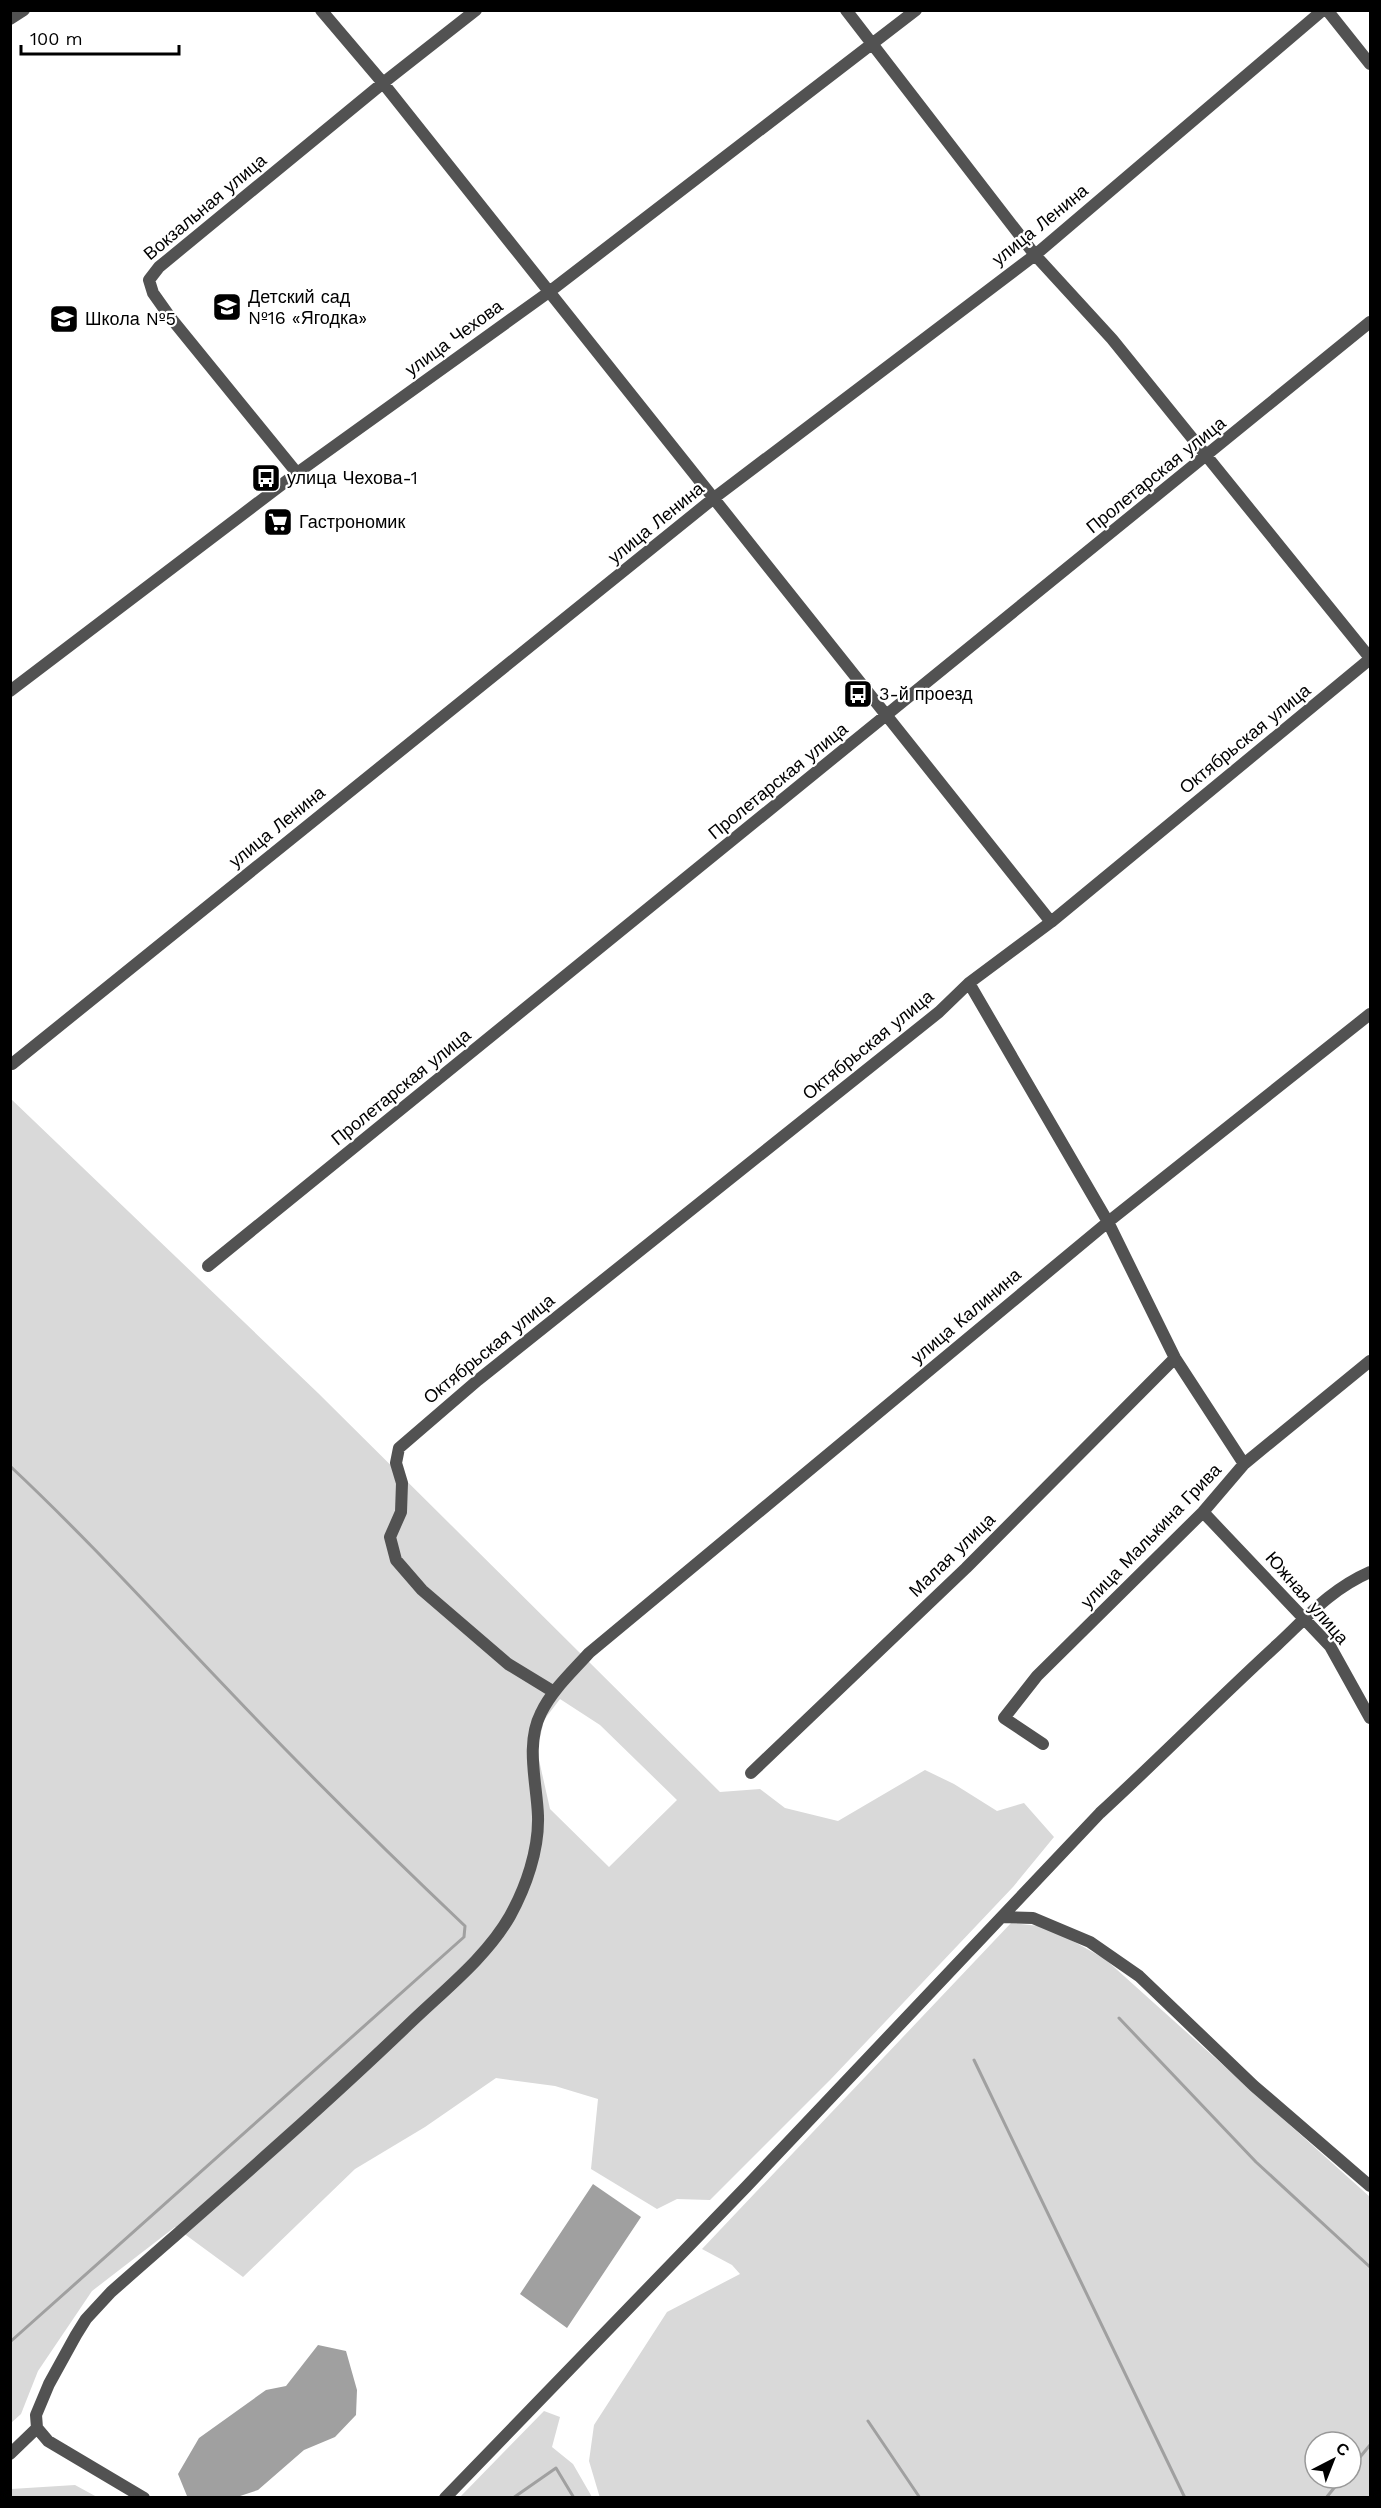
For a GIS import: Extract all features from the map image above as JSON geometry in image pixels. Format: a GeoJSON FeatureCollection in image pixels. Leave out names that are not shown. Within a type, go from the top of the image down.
{"type":"FeatureCollection","features":[{"type":"Feature","properties":{"kind":"street"},"geometry":{"type":"LineString","coordinates":[[10,19],[24,10]]}},
{"type":"Feature","properties":{"kind":"street"},"geometry":{"type":"LineString","coordinates":[[321,10],[383,83],[1051,922]]}},
{"type":"Feature","properties":{"kind":"street","name":"Вокзальная улица"},"geometry":{"type":"LineString","coordinates":[[297,473],[170,317],[153,293],[149,280],[159,267],[383,83],[476,10]]}},
{"type":"Feature","properties":{"kind":"street"},"geometry":{"type":"LineString","coordinates":[[846,10],[1035,255],[1112,339],[1371,659]]}},
{"type":"Feature","properties":{"kind":"street","name":"улица Чехова"},"geometry":{"type":"LineString","coordinates":[[10,691],[297,473],[549,292],[916,10]]}},
{"type":"Feature","properties":{"kind":"street"},"geometry":{"type":"LineString","coordinates":[[1325,10],[1371,64]]}},
{"type":"Feature","properties":{"kind":"street","name":"улица Ленина"},"geometry":{"type":"LineString","coordinates":[[12,1064],[714,498],[1035,255],[1325,10]]}},
{"type":"Feature","properties":{"kind":"street","name":"Пролетарская улица"},"geometry":{"type":"LineString","coordinates":[[208,1266],[1371,322]]}},
{"type":"Feature","properties":{"kind":"street","name":"Октябрьская улица"},"geometry":{"type":"LineString","coordinates":[[554,1692],[508,1664],[422,1590],[396,1560],[390,1537],[401,1512],[402,1483],[396,1463],[399,1448],[431,1419],[939,1012],[969,983],[1051,922],[1371,659]]}},
{"type":"Feature","properties":{"kind":"street"},"geometry":{"type":"LineString","coordinates":[[969,983],[1108,1222],[1175,1358],[1244,1464]]}},
{"type":"Feature","properties":{"kind":"street","name":"улица Калинина"},"geometry":{"type":"LineString","coordinates":[[37,2428],[36,2415],[65,2355],[86,2319],[111,2292],[381,2051],[500,1933],[525,1888],[532,1859],[538,1819],[533,1746],[540,1715],[554,1692],[589,1653],[1108,1222],[1371,1014]]}},
{"type":"Feature","properties":{"kind":"street","name":"Малая улица"},"geometry":{"type":"LineString","coordinates":[[751,1773],[966,1568],[1175,1358]]}},
{"type":"Feature","properties":{"kind":"street","name":"улица Малькина Грива"},"geometry":{"type":"LineString","coordinates":[[1043,1744],[1004,1718],[1037,1676],[1203,1512],[1244,1464],[1371,1361]]}},
{"type":"Feature","properties":{"kind":"street","name":"Южная улица"},"geometry":{"type":"LineString","coordinates":[[1203,1512],[1330,1646],[1371,1718]]}},
{"type":"Feature","properties":{"kind":"street"},"geometry":{"type":"LineString","coordinates":[[445,2498],[738,2195],[1100,1813],[1304,1617],[1332,1595],[1371,1572]]}},
{"type":"Feature","properties":{"kind":"street"},"geometry":{"type":"LineString","coordinates":[[1002,1917],[1033,1918],[1090,1942],[1139,1976],[1254,2086],[1371,2186]]}},
{"type":"Feature","properties":{"kind":"street"},"geometry":{"type":"LineString","coordinates":[[10,2454],[37,2428],[56,2446],[144,2498]]}},
{"type":"Feature","properties":{"kind":"shaded area"},"geometry":{"type":"Polygon","coordinates":[[[10,1098],[318,1393],[720,1792],[760,1789],[785,1808],[838,1821],[925,1770],[954,1784],[997,1811],[1024,1803],[1054,1837],[1013,1887],[831,2079],[710,2200],[677,2199],[657,2209],[591,2169],[598,2099],[555,2086],[496,2078],[425,2127],[355,2169],[243,2277],[175,2227],[92,2291],[38,2371],[21,2414],[11,2423],[10,1098]],[[560,1699],[544,1720],[537,1751],[550,1809],[609,1867],[677,1800],[600,1725],[560,1699]]]}},
{"type":"Feature","properties":{"kind":"shaded area"},"geometry":{"type":"Polygon","coordinates":[[[1011,1923],[1048,1927],[1105,1959],[1370,2197],[1370,2497],[600,2498],[589,2461],[594,2425],[667,2312],[740,2274],[732,2265],[702,2249],[1011,1923]]]}},
{"type":"Feature","properties":{"kind":"shaded area"},"geometry":{"type":"Polygon","coordinates":[[[593,2184],[641,2217],[567,2328],[520,2294],[593,2184]]]}},
{"type":"Feature","properties":{"kind":"shaded area"},"geometry":{"type":"Polygon","coordinates":[[[318,2345],[346,2351],[357,2390],[356,2415],[335,2437],[304,2450],[258,2490],[237,2497],[187,2496],[178,2474],[199,2438],[266,2390],[286,2386],[318,2345]]]}},
{"type":"Feature","properties":{"kind":"shaded area"},"geometry":{"type":"Polygon","coordinates":[[[544,2411],[560,2417],[552,2447],[573,2464],[592,2497],[460,2497],[544,2411]]]}},
{"type":"Feature","properties":{"kind":"shaded area"},"geometry":{"type":"Polygon","coordinates":[[[75,2485],[97,2497],[11,2497],[11,2489],[75,2485]]]}},
{"type":"Feature","properties":{"kind":"waterway"},"geometry":{"type":"LineString","coordinates":[[10,1466],[96,1551],[320,1785],[465,1926],[464,1937],[10,2342]]}},
{"type":"Feature","properties":{"kind":"waterway"},"geometry":{"type":"LineString","coordinates":[[1119,2018],[1256,2162],[1370,2267]]}},
{"type":"Feature","properties":{"kind":"waterway"},"geometry":{"type":"LineString","coordinates":[[974,2060],[1185,2498]]}},
{"type":"Feature","properties":{"kind":"waterway"},"geometry":{"type":"LineString","coordinates":[[868,2421],[920,2498]]}},
{"type":"Feature","properties":{"kind":"waterway"},"geometry":{"type":"LineString","coordinates":[[1363,2453],[1370,2445]]}},
{"type":"Feature","properties":{"kind":"waterway"},"geometry":{"type":"LineString","coordinates":[[513,2498],[556,2468],[574,2498]]}},
{"type":"Feature","properties":{"kind":"waterway"},"geometry":{"type":"LineString","coordinates":[[1326,2498],[1332,2490]]}},
{"type":"Feature","properties":{"kind":"place","name":"Детский сад №16 «Ягодка»"},"geometry":{"type":"Point","coordinates":[227,307]}},
{"type":"Feature","properties":{"kind":"place","name":"Школа №5"},"geometry":{"type":"Point","coordinates":[64,319]}},
{"type":"Feature","properties":{"kind":"place","name":"улица Чехова-1"},"geometry":{"type":"Point","coordinates":[266,478]}},
{"type":"Feature","properties":{"kind":"place","name":"Гастрономик"},"geometry":{"type":"Point","coordinates":[278,522]}},
{"type":"Feature","properties":{"kind":"place","name":"3-й проезд"},"geometry":{"type":"Point","coordinates":[858,694]}}]}
